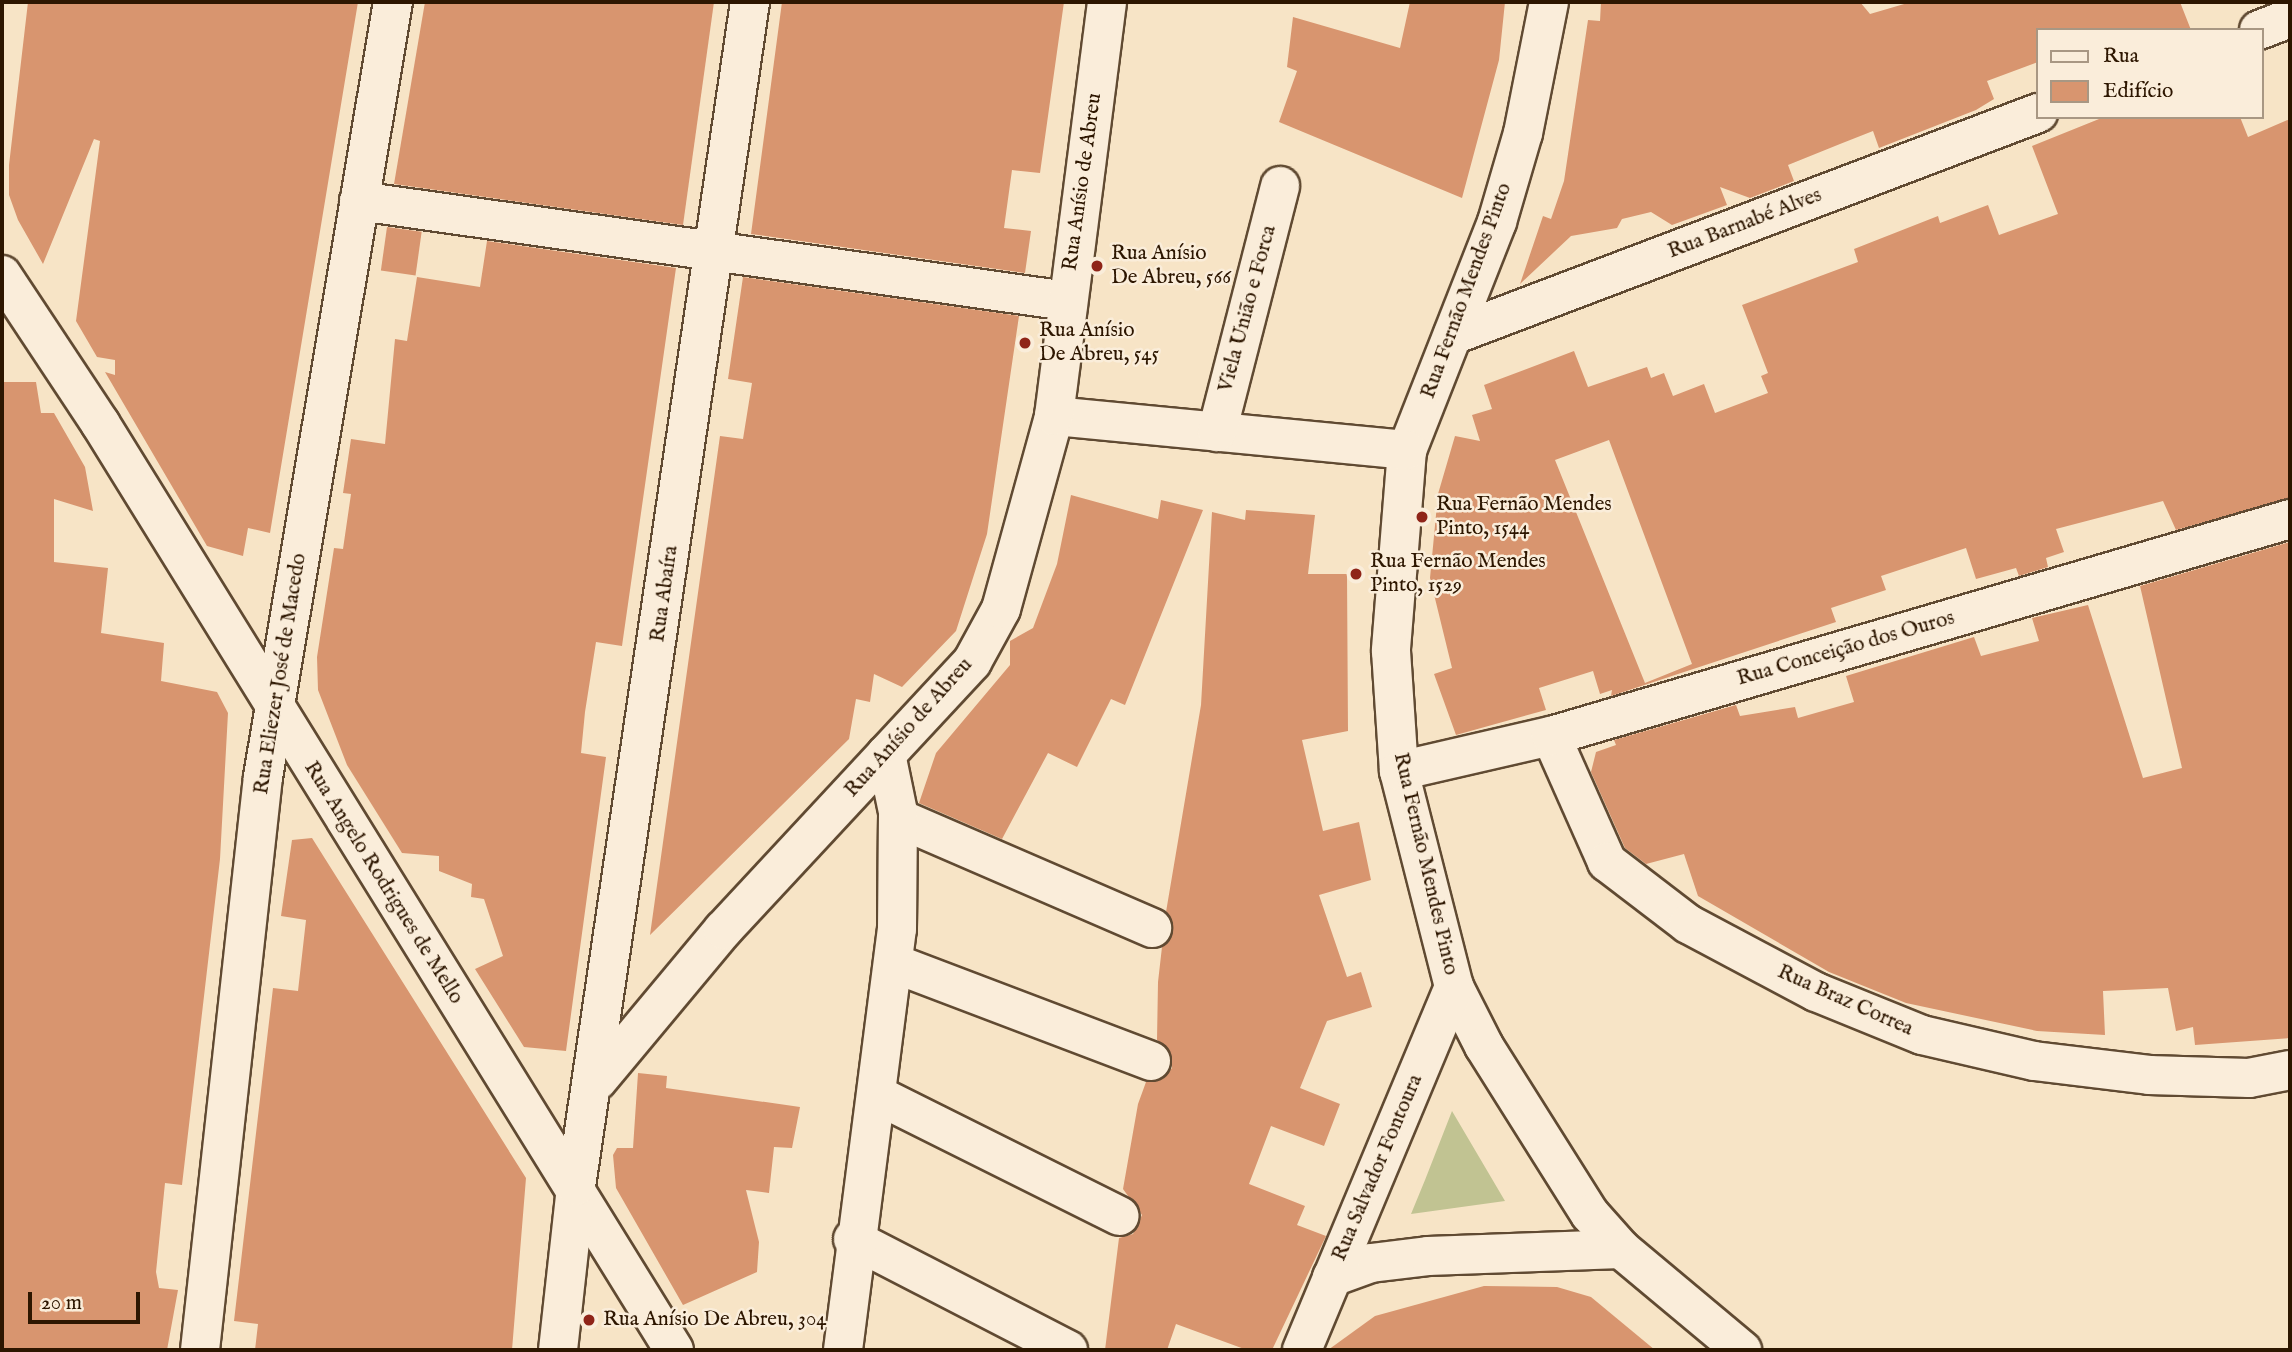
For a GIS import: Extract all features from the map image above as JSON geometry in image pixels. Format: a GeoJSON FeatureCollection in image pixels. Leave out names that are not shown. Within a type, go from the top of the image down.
{"type":"FeatureCollection","features":[{"type":"Feature","properties":{"kind":"street","name":"Rua Eliezer José de Macedo"},"geometry":{"type":"LineString","coordinates":[[200,1350],[274,711],[393,2]]}},
{"type":"Feature","properties":{"kind":"street","name":"Rua Abaíra"},"geometry":{"type":"LineString","coordinates":[[576,1186],[594,1085],[750,2]]}},
{"type":"Feature","properties":{"kind":"street","name":"Rua Anísio de Abreu"},"geometry":{"type":"LineString","coordinates":[[594,1085],[723,930],[972,662],[1001,609],[1054,416],[1107,2]]}},
{"type":"Feature","properties":{"kind":"street","name":"Rua Fernão Mendes Pinto"},"geometry":{"type":"LineString","coordinates":[[1549,2],[1523,133],[1453,335],[1407,450],[1391,651],[1399,771],[1454,987],[1562,1173],[1621,1250],[1741,1350]]}},
{"type":"Feature","properties":{"kind":"street"},"geometry":{"type":"LineString","coordinates":[[2264,28],[2290,18]]}},
{"type":"Feature","properties":{"kind":"street","name":"Rua Barnabé Alves"},"geometry":{"type":"LineString","coordinates":[[1453,335],[2036,114]]}},
{"type":"Feature","properties":{"kind":"street","name":"Viela União e Forca"},"geometry":{"type":"LineString","coordinates":[[1217,432],[1280,186]]}},
{"type":"Feature","properties":{"kind":"street"},"geometry":{"type":"LineString","coordinates":[[359,201],[713,255],[1067,301]]}},
{"type":"Feature","properties":{"kind":"street","name":"Rua Angelo Rodrigues de Mello"},"geometry":{"type":"LineString","coordinates":[[2,275],[100,423],[274,711],[576,1186],[674,1350]]}},
{"type":"Feature","properties":{"kind":"street"},"geometry":{"type":"LineString","coordinates":[[1054,416],[1407,450]]}},
{"type":"Feature","properties":{"kind":"street","name":"Rua Conceição dos Ouros"},"geometry":{"type":"LineString","coordinates":[[1399,771],[1551,736],[2290,519]]}},
{"type":"Feature","properties":{"kind":"street","name":"Rua Braz Correa"},"geometry":{"type":"LineString","coordinates":[[1551,736],[1607,862],[1688,923],[1816,992],[1922,1035],[2034,1061],[2174,1076],[2249,1078],[2290,1070]]}},
{"type":"Feature","properties":{"kind":"street"},"geometry":{"type":"LineString","coordinates":[[843,1350],[853,1239],[877,1096],[893,963],[898,818],[886,754]]}},
{"type":"Feature","properties":{"kind":"street"},"geometry":{"type":"LineString","coordinates":[[898,818],[1152,928]]}},
{"type":"Feature","properties":{"kind":"street"},"geometry":{"type":"LineString","coordinates":[[893,963],[1151,1061]]}},
{"type":"Feature","properties":{"kind":"street","name":"Rua Salvador Fontoura"},"geometry":{"type":"LineString","coordinates":[[1302,1350],[1454,987]]}},
{"type":"Feature","properties":{"kind":"street"},"geometry":{"type":"LineString","coordinates":[[877,1096],[1120,1216]]}},
{"type":"Feature","properties":{"kind":"street"},"geometry":{"type":"LineString","coordinates":[[558,1350],[576,1186]]}},
{"type":"Feature","properties":{"kind":"street"},"geometry":{"type":"LineString","coordinates":[[853,1239],[1068,1350]]}},
{"type":"Feature","properties":{"kind":"street"},"geometry":{"type":"LineString","coordinates":[[1332,1277],[1371,1263],[1428,1256],[1621,1250]]}},
{"type":"Feature","properties":{"kind":"green space"},"geometry":{"type":"Polygon","coordinates":[[[1452,1111],[1505,1201],[1411,1214],[1425,1180],[1452,1111]]]}},
{"type":"Feature","properties":{"kind":"building"},"geometry":{"type":"Polygon","coordinates":[[[28,2],[358,2],[270,533],[248,528],[243,556],[207,546],[105,372],[115,375],[115,360],[97,357],[76,321],[100,141],[94,139],[43,264],[18,220],[9,195],[9,165],[28,2]]]}},
{"type":"Feature","properties":{"kind":"building"},"geometry":{"type":"Polygon","coordinates":[[[425,2],[714,2],[683,225],[394,184],[425,2]]]}},
{"type":"Feature","properties":{"kind":"building"},"geometry":{"type":"Polygon","coordinates":[[[782,2],[1064,2],[1040,173],[1012,170],[1004,228],[1031,231],[1025,273],[751,234],[782,2]]]}},
{"type":"Feature","properties":{"kind":"building"},"geometry":{"type":"Polygon","coordinates":[[[1410,2],[1505,2],[1499,60],[1462,198],[1279,122],[1297,71],[1287,67],[1293,17],[1400,48],[1410,2]]]}},
{"type":"Feature","properties":{"kind":"building"},"geometry":{"type":"Polygon","coordinates":[[[1601,2],[1860,2],[1870,14],[1911,2],[2180,2],[2190,28],[2036,28],[2036,63],[1987,81],[1994,99],[1976,110],[1879,148],[1873,131],[1788,165],[1794,181],[1750,198],[1720,187],[1727,205],[1672,225],[1651,212],[1622,219],[1617,228],[1571,236],[1520,284],[1543,216],[1551,219],[1564,181],[1588,20],[1600,21],[1601,2]]]}},
{"type":"Feature","properties":{"kind":"building"},"geometry":{"type":"Polygon","coordinates":[[[2099,119],[2241,119],[2248,137],[2290,119],[2290,498],[2176,530],[2163,501],[2056,529],[2064,552],[2046,558],[2048,567],[2019,576],[2016,568],[1976,579],[1966,548],[1881,576],[1886,590],[1831,608],[1836,622],[1611,696],[1612,690],[1600,694],[1593,671],[1539,688],[1546,710],[1456,735],[1434,674],[1452,668],[1430,578],[1438,494],[1455,436],[1480,441],[1472,415],[1492,409],[1484,385],[1574,351],[1588,387],[1647,367],[1651,378],[1664,373],[1673,396],[1704,384],[1715,413],[1768,393],[1761,376],[1768,373],[1742,305],[1858,262],[1854,249],[1938,216],[1940,223],[1988,205],[1999,235],[2058,214],[2032,146],[2099,119]],[[1609,440],[1555,460],[1645,683],[1692,664],[1609,440]]]}},
{"type":"Feature","properties":{"kind":"building"},"geometry":{"type":"Polygon","coordinates":[[[387,227],[422,232],[416,275],[381,271],[387,227]]]}},
{"type":"Feature","properties":{"kind":"building"},"geometry":{"type":"Polygon","coordinates":[[[487,241],[676,268],[622,646],[596,642],[585,712],[581,753],[606,757],[566,1051],[524,1047],[475,969],[503,956],[484,899],[471,897],[472,884],[439,871],[439,856],[402,853],[347,765],[318,690],[317,657],[334,548],[343,549],[351,494],[343,493],[351,439],[385,444],[395,339],[407,341],[417,277],[480,287],[487,241]]]}},
{"type":"Feature","properties":{"kind":"building"},"geometry":{"type":"Polygon","coordinates":[[[743,277],[1019,316],[987,534],[956,631],[902,687],[874,674],[870,702],[856,699],[849,739],[650,935],[720,436],[743,439],[752,383],[728,379],[743,277]]]}},
{"type":"Feature","properties":{"kind":"building"},"geometry":{"type":"Polygon","coordinates":[[[2,382],[36,382],[41,413],[54,413],[85,467],[93,511],[54,499],[54,562],[108,568],[101,633],[164,643],[161,681],[217,692],[228,713],[220,859],[182,1185],[165,1183],[156,1272],[159,1288],[178,1290],[167,1350],[2,1350],[2,382]]]}},
{"type":"Feature","properties":{"kind":"building"},"geometry":{"type":"Polygon","coordinates":[[[1071,495],[1158,519],[1161,500],[1203,510],[1125,705],[1111,699],[1077,767],[1048,753],[1002,839],[919,803],[936,753],[1010,665],[1010,641],[1033,628],[1057,564],[1071,495]]]}},
{"type":"Feature","properties":{"kind":"building"},"geometry":{"type":"Polygon","coordinates":[[[1246,510],[1315,515],[1308,574],[1347,574],[1348,731],[1302,740],[1323,831],[1359,822],[1371,880],[1319,895],[1347,977],[1361,972],[1372,1007],[1327,1021],[1300,1088],[1340,1104],[1324,1146],[1271,1126],[1249,1184],[1305,1206],[1297,1225],[1326,1236],[1272,1350],[1247,1350],[1176,1324],[1167,1350],[1105,1350],[1119,1238],[1133,1234],[1142,1215],[1123,1189],[1138,1104],[1146,1082],[1164,1078],[1172,1068],[1168,1048],[1157,1040],[1158,982],[1162,947],[1172,936],[1166,912],[1201,705],[1212,512],[1245,520],[1246,510]]]}},
{"type":"Feature","properties":{"kind":"building"},"geometry":{"type":"Polygon","coordinates":[[[2290,542],[2290,1038],[2195,1045],[2193,1027],[2176,1031],[2168,988],[2103,991],[2105,1035],[2037,1031],[1906,1003],[1829,972],[1698,896],[1684,854],[1646,864],[1625,848],[1591,772],[1596,752],[1616,745],[1614,740],[1736,705],[1740,716],[1795,707],[1798,718],[1854,702],[1846,676],[1974,637],[1981,656],[2039,641],[2032,618],[2088,605],[2143,778],[2182,768],[2140,586],[2290,542]]]}},
{"type":"Feature","properties":{"kind":"building"},"geometry":{"type":"Polygon","coordinates":[[[312,838],[526,1178],[512,1350],[255,1350],[258,1324],[234,1321],[273,988],[298,991],[306,920],[281,916],[292,840],[312,838]]]}},
{"type":"Feature","properties":{"kind":"building"},"geometry":{"type":"Polygon","coordinates":[[[638,1073],[667,1076],[666,1088],[800,1107],[792,1148],[774,1147],[769,1193],[746,1190],[759,1242],[757,1272],[683,1305],[616,1188],[613,1155],[617,1148],[633,1148],[638,1073]]]}},
{"type":"Feature","properties":{"kind":"building"},"geometry":{"type":"Polygon","coordinates":[[[1484,1286],[1557,1287],[1591,1297],[1655,1350],[1328,1350],[1375,1316],[1484,1286]]]}},
{"type":"Feature","properties":{"kind":"place","name":"Rua Anísio De Abreu, 566"},"geometry":{"type":"Point","coordinates":[1097,266]}},
{"type":"Feature","properties":{"kind":"place","name":"Rua Anísio De Abreu, 545"},"geometry":{"type":"Point","coordinates":[1025,343]}},
{"type":"Feature","properties":{"kind":"place","name":"Rua Fernão Mendes Pinto, 1544"},"geometry":{"type":"Point","coordinates":[1422,517]}},
{"type":"Feature","properties":{"kind":"place","name":"Rua Fernão Mendes Pinto, 1529"},"geometry":{"type":"Point","coordinates":[1356,574]}},
{"type":"Feature","properties":{"kind":"place","name":"Rua Anísio De Abreu, 304"},"geometry":{"type":"Point","coordinates":[589,1320]}}]}
